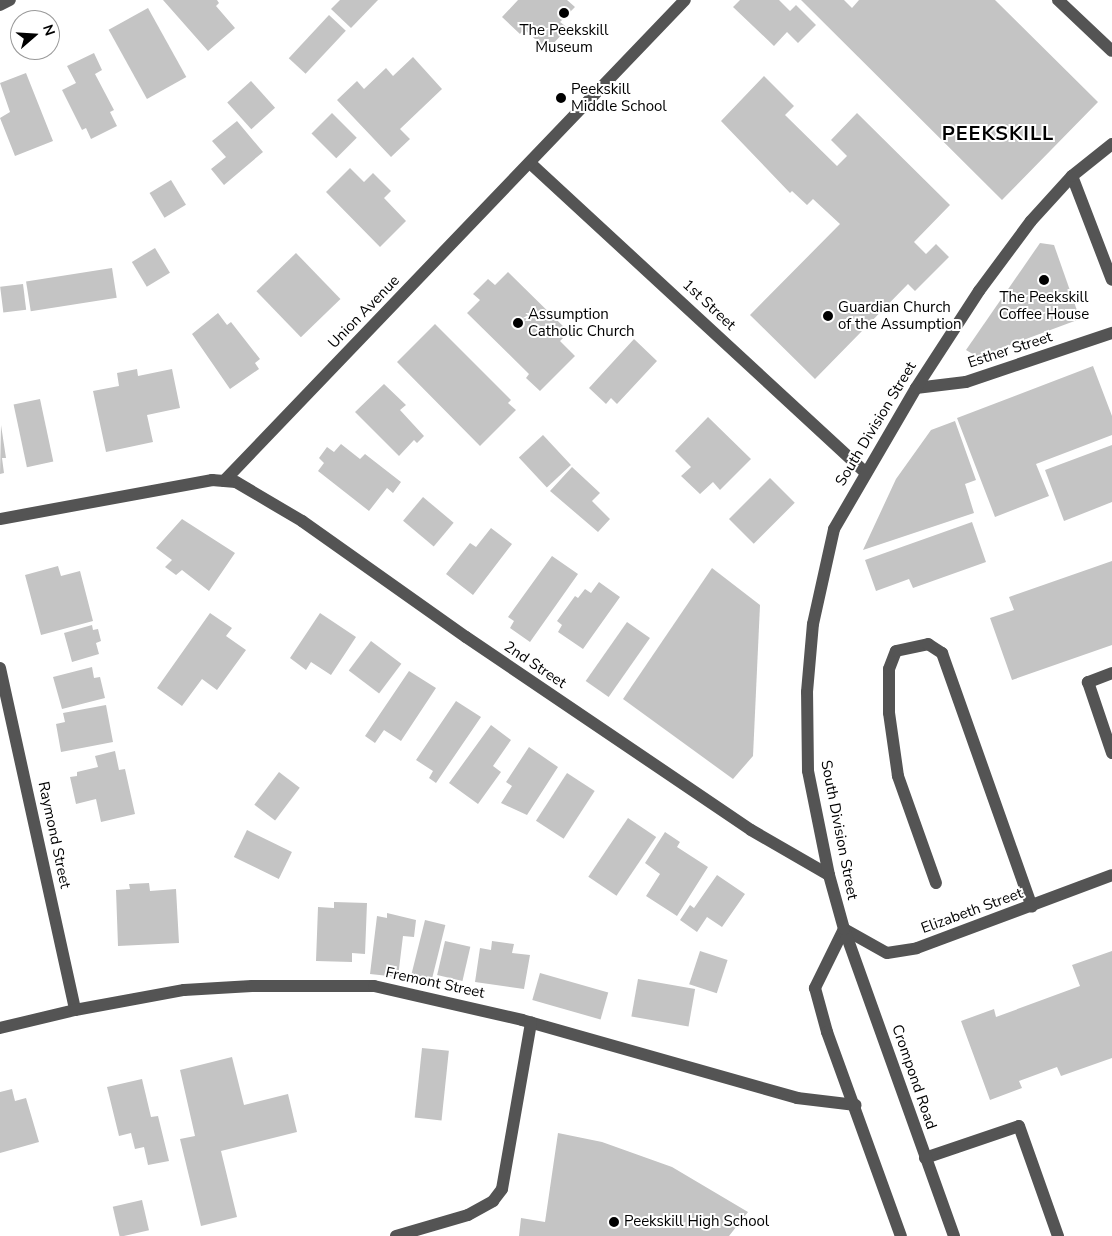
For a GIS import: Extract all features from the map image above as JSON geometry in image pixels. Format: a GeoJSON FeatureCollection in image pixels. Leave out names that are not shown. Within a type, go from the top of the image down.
{"type":"FeatureCollection","features":[{"type":"Feature","properties":{"kind":"street"},"geometry":{"type":"LineString","coordinates":[[0,5],[10,0]]}},
{"type":"Feature","properties":{"kind":"street","name":"Union Avenue"},"geometry":{"type":"LineString","coordinates":[[224,481],[685,0]]}},
{"type":"Feature","properties":{"kind":"street"},"geometry":{"type":"LineString","coordinates":[[1058,0],[1112,51]]}},
{"type":"Feature","properties":{"kind":"street","name":"South Division Street"},"geometry":{"type":"LineString","coordinates":[[844,929],[830,875],[808,771],[807,692],[813,624],[834,529],[865,472],[916,388],[979,292],[1031,222],[1072,176],[1112,144]]}},
{"type":"Feature","properties":{"kind":"street","name":"1st Street"},"geometry":{"type":"LineString","coordinates":[[530,163],[865,472]]}},
{"type":"Feature","properties":{"kind":"street"},"geometry":{"type":"LineString","coordinates":[[1072,176],[1112,280]]}},
{"type":"Feature","properties":{"kind":"street","name":"Esther Street"},"geometry":{"type":"LineString","coordinates":[[916,388],[966,382],[1112,333]]}},
{"type":"Feature","properties":{"kind":"street"},"geometry":{"type":"LineString","coordinates":[[0,519],[212,480],[224,481]]}},
{"type":"Feature","properties":{"kind":"street","name":"2nd Street"},"geometry":{"type":"LineString","coordinates":[[224,481],[236,482],[302,520],[466,637],[751,830],[830,875]]}},
{"type":"Feature","properties":{"kind":"street"},"geometry":{"type":"LineString","coordinates":[[936,883],[898,776],[889,712],[888,669],[896,651],[928,644],[942,653],[1032,907]]}},
{"type":"Feature","properties":{"kind":"street","name":"Raymond Street"},"geometry":{"type":"LineString","coordinates":[[0,668],[75,1010]]}},
{"type":"Feature","properties":{"kind":"street"},"geometry":{"type":"LineString","coordinates":[[1112,673],[1088,682],[1112,753]]}},
{"type":"Feature","properties":{"kind":"street","name":"Elizabeth Street"},"geometry":{"type":"LineString","coordinates":[[844,929],[886,953],[918,948],[1032,907],[1112,875]]}},
{"type":"Feature","properties":{"kind":"street"},"geometry":{"type":"LineString","coordinates":[[844,929],[815,988],[827,1032],[856,1106],[901,1236]]}},
{"type":"Feature","properties":{"kind":"street","name":"Crompond Road"},"geometry":{"type":"LineString","coordinates":[[844,929],[954,1236]]}},
{"type":"Feature","properties":{"kind":"street","name":"Fremont Street"},"geometry":{"type":"LineString","coordinates":[[0,1028],[75,1010],[184,990],[252,986],[374,986],[531,1022],[797,1098],[856,1106]]}},
{"type":"Feature","properties":{"kind":"street"},"geometry":{"type":"LineString","coordinates":[[396,1236],[468,1215],[493,1200],[502,1189],[531,1022]]}},
{"type":"Feature","properties":{"kind":"street"},"geometry":{"type":"LineString","coordinates":[[925,1158],[1020,1126],[1058,1236]]}},
{"type":"Feature","properties":{"kind":"building"},"geometry":{"type":"Polygon","coordinates":[[[163,0],[217,0],[219,3],[216,6],[235,28],[208,51],[163,0]]]}},
{"type":"Feature","properties":{"kind":"building"},"geometry":{"type":"Polygon","coordinates":[[[340,0],[378,0],[351,28],[331,9],[340,0]]]}},
{"type":"Feature","properties":{"kind":"building"},"geometry":{"type":"Polygon","coordinates":[[[518,0],[567,0],[575,7],[560,22],[568,28],[547,50],[524,29],[520,34],[502,17],[518,0]]]}},
{"type":"Feature","properties":{"kind":"building"},"geometry":{"type":"Polygon","coordinates":[[[740,0],[779,0],[790,11],[796,5],[816,25],[798,43],[787,32],[774,46],[733,7],[740,0]]]}},
{"type":"Feature","properties":{"kind":"building"},"geometry":{"type":"Polygon","coordinates":[[[801,0],[844,0],[852,8],[859,0],[995,0],[1098,102],[1002,200],[801,0]]]}},
{"type":"Feature","properties":{"kind":"building"},"geometry":{"type":"Polygon","coordinates":[[[148,8],[186,77],[147,99],[109,30],[148,8]]]}},
{"type":"Feature","properties":{"kind":"building"},"geometry":{"type":"Polygon","coordinates":[[[329,15],[346,31],[306,74],[289,58],[329,15]]]}},
{"type":"Feature","properties":{"kind":"building"},"geometry":{"type":"Polygon","coordinates":[[[94,53],[102,70],[95,74],[114,110],[110,112],[117,126],[91,139],[86,128],[82,130],[62,90],[76,83],[67,66],[94,53]]]}},
{"type":"Feature","properties":{"kind":"building"},"geometry":{"type":"Polygon","coordinates":[[[413,57],[442,89],[400,129],[410,139],[391,157],[337,100],[357,81],[364,89],[386,68],[393,76],[413,57]]]}},
{"type":"Feature","properties":{"kind":"building"},"geometry":{"type":"Polygon","coordinates":[[[26,73],[53,141],[15,156],[0,118],[10,112],[0,83],[26,73]]]}},
{"type":"Feature","properties":{"kind":"building"},"geometry":{"type":"Polygon","coordinates":[[[764,76],[794,106],[785,115],[837,166],[847,156],[831,140],[857,113],[950,205],[914,242],[926,254],[936,244],[949,257],[915,291],[908,284],[815,379],[750,315],[840,224],[813,199],[807,205],[792,191],[790,193],[721,121],[764,76]]]}},
{"type":"Feature","properties":{"kind":"building"},"geometry":{"type":"Polygon","coordinates":[[[251,81],[275,108],[251,129],[227,102],[251,81]]]}},
{"type":"Feature","properties":{"kind":"building"},"geometry":{"type":"Polygon","coordinates":[[[332,113],[357,138],[336,158],[311,134],[332,113]]]}},
{"type":"Feature","properties":{"kind":"building"},"geometry":{"type":"Polygon","coordinates":[[[237,121],[263,152],[224,185],[211,169],[226,157],[212,141],[237,121]]]}},
{"type":"Feature","properties":{"kind":"building"},"geometry":{"type":"Polygon","coordinates":[[[350,168],[364,182],[373,173],[391,191],[384,198],[406,221],[380,247],[326,192],[350,168]]]}},
{"type":"Feature","properties":{"kind":"building"},"geometry":{"type":"Polygon","coordinates":[[[171,180],[186,205],[165,218],[150,193],[171,180]]]}},
{"type":"Feature","properties":{"kind":"building"},"geometry":{"type":"Polygon","coordinates":[[[1040,243],[1054,245],[1080,319],[978,357],[966,350],[1040,243]]]}},
{"type":"Feature","properties":{"kind":"building"},"geometry":{"type":"Polygon","coordinates":[[[155,248],[170,273],[147,287],[132,262],[155,248]]]}},
{"type":"Feature","properties":{"kind":"building"},"geometry":{"type":"Polygon","coordinates":[[[296,253],[340,299],[301,337],[256,291],[296,253]]]}},
{"type":"Feature","properties":{"kind":"building"},"geometry":{"type":"Polygon","coordinates":[[[112,268],[117,298],[31,311],[26,282],[112,268]]]}},
{"type":"Feature","properties":{"kind":"building","name":"Assumption Catholic Church"},"geometry":{"type":"Polygon","coordinates":[[[508,272],[569,332],[560,341],[575,356],[540,391],[526,378],[529,374],[467,313],[480,300],[473,294],[488,279],[495,285],[508,272]]]}},
{"type":"Feature","properties":{"kind":"building"},"geometry":{"type":"Polygon","coordinates":[[[23,284],[26,310],[3,313],[0,287],[23,284]]]}},
{"type":"Feature","properties":{"kind":"building"},"geometry":{"type":"Polygon","coordinates":[[[218,313],[227,325],[231,322],[260,359],[255,363],[259,369],[230,389],[192,334],[218,313]]]}},
{"type":"Feature","properties":{"kind":"building"},"geometry":{"type":"Polygon","coordinates":[[[435,324],[511,400],[508,403],[516,410],[480,446],[397,362],[435,324]]]}},
{"type":"Feature","properties":{"kind":"building"},"geometry":{"type":"Polygon","coordinates":[[[634,339],[657,361],[617,404],[611,398],[606,404],[589,388],[634,339]]]}},
{"type":"Feature","properties":{"kind":"building"},"geometry":{"type":"Polygon","coordinates":[[[1093,366],[1112,416],[1112,435],[1036,464],[1049,496],[995,517],[957,418],[1093,366]]]}},
{"type":"Feature","properties":{"kind":"building"},"geometry":{"type":"Polygon","coordinates":[[[137,369],[138,376],[172,369],[180,408],[147,415],[153,442],[106,452],[93,391],[119,386],[117,373],[137,369]]]}},
{"type":"Feature","properties":{"kind":"building"},"geometry":{"type":"Polygon","coordinates":[[[384,384],[406,405],[400,410],[424,436],[417,443],[414,440],[399,456],[355,412],[384,384]]]}},
{"type":"Feature","properties":{"kind":"building"},"geometry":{"type":"Polygon","coordinates":[[[40,399],[53,462],[27,467],[14,405],[40,399]]]}},
{"type":"Feature","properties":{"kind":"building"},"geometry":{"type":"Polygon","coordinates":[[[708,417],[751,459],[720,490],[713,482],[700,494],[681,476],[691,467],[675,451],[708,417]]]}},
{"type":"Feature","properties":{"kind":"building"},"geometry":{"type":"Polygon","coordinates":[[[955,421],[976,480],[965,484],[974,513],[863,550],[896,479],[931,430],[955,421]]]}},
{"type":"Feature","properties":{"kind":"building"},"geometry":{"type":"Polygon","coordinates":[[[1,425],[6,458],[2,458],[4,473],[0,474],[1,425]]]}},
{"type":"Feature","properties":{"kind":"building"},"geometry":{"type":"Polygon","coordinates":[[[543,435],[571,465],[547,487],[519,458],[543,435]]]}},
{"type":"Feature","properties":{"kind":"building"},"geometry":{"type":"Polygon","coordinates":[[[341,444],[360,459],[365,454],[401,482],[393,493],[387,488],[369,511],[318,471],[324,463],[319,458],[327,447],[334,452],[341,444]]]}},
{"type":"Feature","properties":{"kind":"building"},"geometry":{"type":"Polygon","coordinates":[[[1112,445],[1112,502],[1064,521],[1045,470],[1112,445]]]}},
{"type":"Feature","properties":{"kind":"building"},"geometry":{"type":"Polygon","coordinates":[[[572,467],[600,493],[592,501],[610,519],[598,532],[550,491],[572,467]]]}},
{"type":"Feature","properties":{"kind":"building"},"geometry":{"type":"Polygon","coordinates":[[[770,478],[795,503],[754,544],[729,519],[770,478]]]}},
{"type":"Feature","properties":{"kind":"building"},"geometry":{"type":"Polygon","coordinates":[[[423,497],[454,523],[434,546],[403,521],[423,497]]]}},
{"type":"Feature","properties":{"kind":"building"},"geometry":{"type":"Polygon","coordinates":[[[182,519],[235,553],[209,591],[182,570],[176,575],[165,567],[172,560],[156,548],[182,519]]]}},
{"type":"Feature","properties":{"kind":"building"},"geometry":{"type":"Polygon","coordinates":[[[972,522],[986,562],[913,588],[909,579],[876,591],[865,560],[972,522]]]}},
{"type":"Feature","properties":{"kind":"building"},"geometry":{"type":"Polygon","coordinates":[[[491,528],[512,544],[473,595],[446,574],[470,543],[476,547],[491,528]]]}},
{"type":"Feature","properties":{"kind":"building"},"geometry":{"type":"Polygon","coordinates":[[[552,556],[578,574],[530,642],[510,628],[514,621],[508,617],[552,556]]]}},
{"type":"Feature","properties":{"kind":"building"},"geometry":{"type":"Polygon","coordinates":[[[1112,561],[1112,645],[1012,680],[990,618],[1014,610],[1009,597],[1112,561]]]}},
{"type":"Feature","properties":{"kind":"building"},"geometry":{"type":"Polygon","coordinates":[[[58,566],[61,576],[80,571],[93,621],[41,635],[25,575],[58,566]]]}},
{"type":"Feature","properties":{"kind":"building"},"geometry":{"type":"Polygon","coordinates":[[[712,568],[760,605],[753,756],[733,779],[623,699],[712,568]]]}},
{"type":"Feature","properties":{"kind":"building"},"geometry":{"type":"Polygon","coordinates":[[[599,582],[620,597],[583,649],[558,632],[562,625],[557,621],[575,596],[578,598],[585,589],[591,593],[599,582]]]}},
{"type":"Feature","properties":{"kind":"building"},"geometry":{"type":"Polygon","coordinates":[[[210,613],[232,628],[226,636],[246,650],[217,690],[202,679],[182,706],[157,688],[210,613]]]}},
{"type":"Feature","properties":{"kind":"building"},"geometry":{"type":"Polygon","coordinates":[[[320,613],[356,637],[331,675],[311,662],[306,670],[290,658],[320,613]]]}},
{"type":"Feature","properties":{"kind":"building"},"geometry":{"type":"Polygon","coordinates":[[[627,622],[650,638],[609,697],[586,681],[627,622]]]}},
{"type":"Feature","properties":{"kind":"building"},"geometry":{"type":"Polygon","coordinates":[[[92,625],[93,630],[98,629],[101,641],[96,643],[99,654],[72,662],[64,633],[92,625]]]}},
{"type":"Feature","properties":{"kind":"building"},"geometry":{"type":"Polygon","coordinates":[[[371,641],[401,664],[379,693],[349,671],[371,641]]]}},
{"type":"Feature","properties":{"kind":"building"},"geometry":{"type":"Polygon","coordinates":[[[92,667],[94,678],[100,677],[105,698],[62,709],[53,677],[92,667]]]}},
{"type":"Feature","properties":{"kind":"building"},"geometry":{"type":"Polygon","coordinates":[[[409,671],[436,688],[401,741],[384,730],[375,743],[365,736],[409,671]]]}},
{"type":"Feature","properties":{"kind":"building"},"geometry":{"type":"Polygon","coordinates":[[[456,701],[481,717],[436,783],[429,778],[433,771],[416,760],[456,701]]]}},
{"type":"Feature","properties":{"kind":"building"},"geometry":{"type":"Polygon","coordinates":[[[106,705],[113,742],[61,752],[56,724],[65,722],[63,713],[106,705]]]}},
{"type":"Feature","properties":{"kind":"building"},"geometry":{"type":"Polygon","coordinates":[[[491,725],[511,740],[493,766],[501,772],[478,804],[449,783],[491,725]]]}},
{"type":"Feature","properties":{"kind":"building"},"geometry":{"type":"Polygon","coordinates":[[[529,747],[558,767],[527,815],[501,803],[512,786],[506,782],[529,747]]]}},
{"type":"Feature","properties":{"kind":"building"},"geometry":{"type":"Polygon","coordinates":[[[115,751],[119,770],[125,769],[135,814],[101,822],[96,799],[76,804],[70,777],[77,776],[77,772],[98,767],[95,756],[115,751]]]}},
{"type":"Feature","properties":{"kind":"building"},"geometry":{"type":"Polygon","coordinates":[[[279,772],[300,788],[275,820],[254,805],[279,772]]]}},
{"type":"Feature","properties":{"kind":"building"},"geometry":{"type":"Polygon","coordinates":[[[567,773],[595,791],[564,839],[536,821],[567,773]]]}},
{"type":"Feature","properties":{"kind":"building"},"geometry":{"type":"Polygon","coordinates":[[[628,818],[656,837],[616,896],[588,877],[628,818]]]}},
{"type":"Feature","properties":{"kind":"building"},"geometry":{"type":"Polygon","coordinates":[[[247,830],[292,852],[279,879],[234,857],[247,830]]]}},
{"type":"Feature","properties":{"kind":"building"},"geometry":{"type":"Polygon","coordinates":[[[665,832],[680,842],[677,847],[708,867],[677,916],[646,896],[660,874],[645,863],[665,832]]]}},
{"type":"Feature","properties":{"kind":"building"},"geometry":{"type":"Polygon","coordinates":[[[717,875],[745,894],[722,927],[707,917],[697,932],[680,920],[690,905],[694,908],[717,875]]]}},
{"type":"Feature","properties":{"kind":"building"},"geometry":{"type":"Polygon","coordinates":[[[149,883],[150,891],[176,889],[179,943],[118,946],[116,890],[130,889],[129,884],[149,883]]]}},
{"type":"Feature","properties":{"kind":"building"},"geometry":{"type":"Polygon","coordinates":[[[334,902],[367,903],[365,954],[352,953],[352,962],[316,961],[318,907],[334,908],[334,902]]]}},
{"type":"Feature","properties":{"kind":"building"},"geometry":{"type":"Polygon","coordinates":[[[387,913],[416,920],[414,937],[403,936],[398,977],[370,974],[377,916],[387,918],[387,913]]]}},
{"type":"Feature","properties":{"kind":"building"},"geometry":{"type":"Polygon","coordinates":[[[425,920],[445,925],[432,979],[411,974],[425,920]]]}},
{"type":"Feature","properties":{"kind":"building"},"geometry":{"type":"Polygon","coordinates":[[[445,941],[470,947],[462,981],[437,975],[445,941]]]}},
{"type":"Feature","properties":{"kind":"building"},"geometry":{"type":"Polygon","coordinates":[[[492,941],[514,944],[512,953],[530,955],[524,989],[475,982],[480,948],[491,950],[492,941]]]}},
{"type":"Feature","properties":{"kind":"building"},"geometry":{"type":"Polygon","coordinates":[[[700,951],[728,960],[717,993],[689,984],[700,951]]]}},
{"type":"Feature","properties":{"kind":"building"},"geometry":{"type":"Polygon","coordinates":[[[1112,951],[1112,1058],[1061,1076],[1057,1067],[1019,1081],[1022,1088],[990,1100],[961,1021],[994,1009],[996,1017],[1080,986],[1072,965],[1112,951]]]}},
{"type":"Feature","properties":{"kind":"building"},"geometry":{"type":"Polygon","coordinates":[[[540,973],[608,993],[601,1019],[532,1000],[540,973]]]}},
{"type":"Feature","properties":{"kind":"building"},"geometry":{"type":"Polygon","coordinates":[[[638,979],[695,989],[689,1026],[631,1016],[638,979]]]}},
{"type":"Feature","properties":{"kind":"building"},"geometry":{"type":"Polygon","coordinates":[[[422,1048],[449,1051],[442,1120],[415,1118],[422,1048]]]}},
{"type":"Feature","properties":{"kind":"building"},"geometry":{"type":"Polygon","coordinates":[[[232,1057],[244,1105],[288,1094],[297,1132],[221,1151],[237,1217],[201,1226],[180,1139],[195,1136],[180,1070],[232,1057]]]}},
{"type":"Feature","properties":{"kind":"building"},"geometry":{"type":"Polygon","coordinates":[[[142,1079],[151,1117],[158,1116],[169,1161],[148,1165],[144,1147],[135,1149],[131,1133],[119,1136],[107,1087],[142,1079]]]}},
{"type":"Feature","properties":{"kind":"building"},"geometry":{"type":"Polygon","coordinates":[[[12,1089],[15,1101],[26,1098],[39,1142],[0,1153],[0,1092],[12,1089]]]}},
{"type":"Feature","properties":{"kind":"building"},"geometry":{"type":"Polygon","coordinates":[[[558,1133],[602,1142],[672,1167],[748,1212],[729,1236],[519,1236],[521,1218],[545,1222],[558,1133]]]}},
{"type":"Feature","properties":{"kind":"building"},"geometry":{"type":"Polygon","coordinates":[[[142,1200],[149,1230],[120,1236],[113,1207],[142,1200]]]}},
{"type":"Feature","properties":{"kind":"place","name":"The Peekskill Museum"},"geometry":{"type":"Point","coordinates":[564,13]}},
{"type":"Feature","properties":{"kind":"place","name":"Peekskill Middle School"},"geometry":{"type":"Point","coordinates":[561,98]}},
{"type":"Feature","properties":{"kind":"place","name":"The Peekskill Coffee House"},"geometry":{"type":"Point","coordinates":[1044,280]}},
{"type":"Feature","properties":{"kind":"place","name":"Guardian Church of the Assumption"},"geometry":{"type":"Point","coordinates":[828,316]}},
{"type":"Feature","properties":{"kind":"place","name":"Assumption Catholic Church"},"geometry":{"type":"Point","coordinates":[518,323]}},
{"type":"Feature","properties":{"kind":"place","name":"Peekskill High School"},"geometry":{"type":"Point","coordinates":[614,1222]}},
{"type":"Feature","properties":{"kind":"district","name":"PEEKSKILL"},"geometry":{"type":"Point","coordinates":[998,133]}}]}
